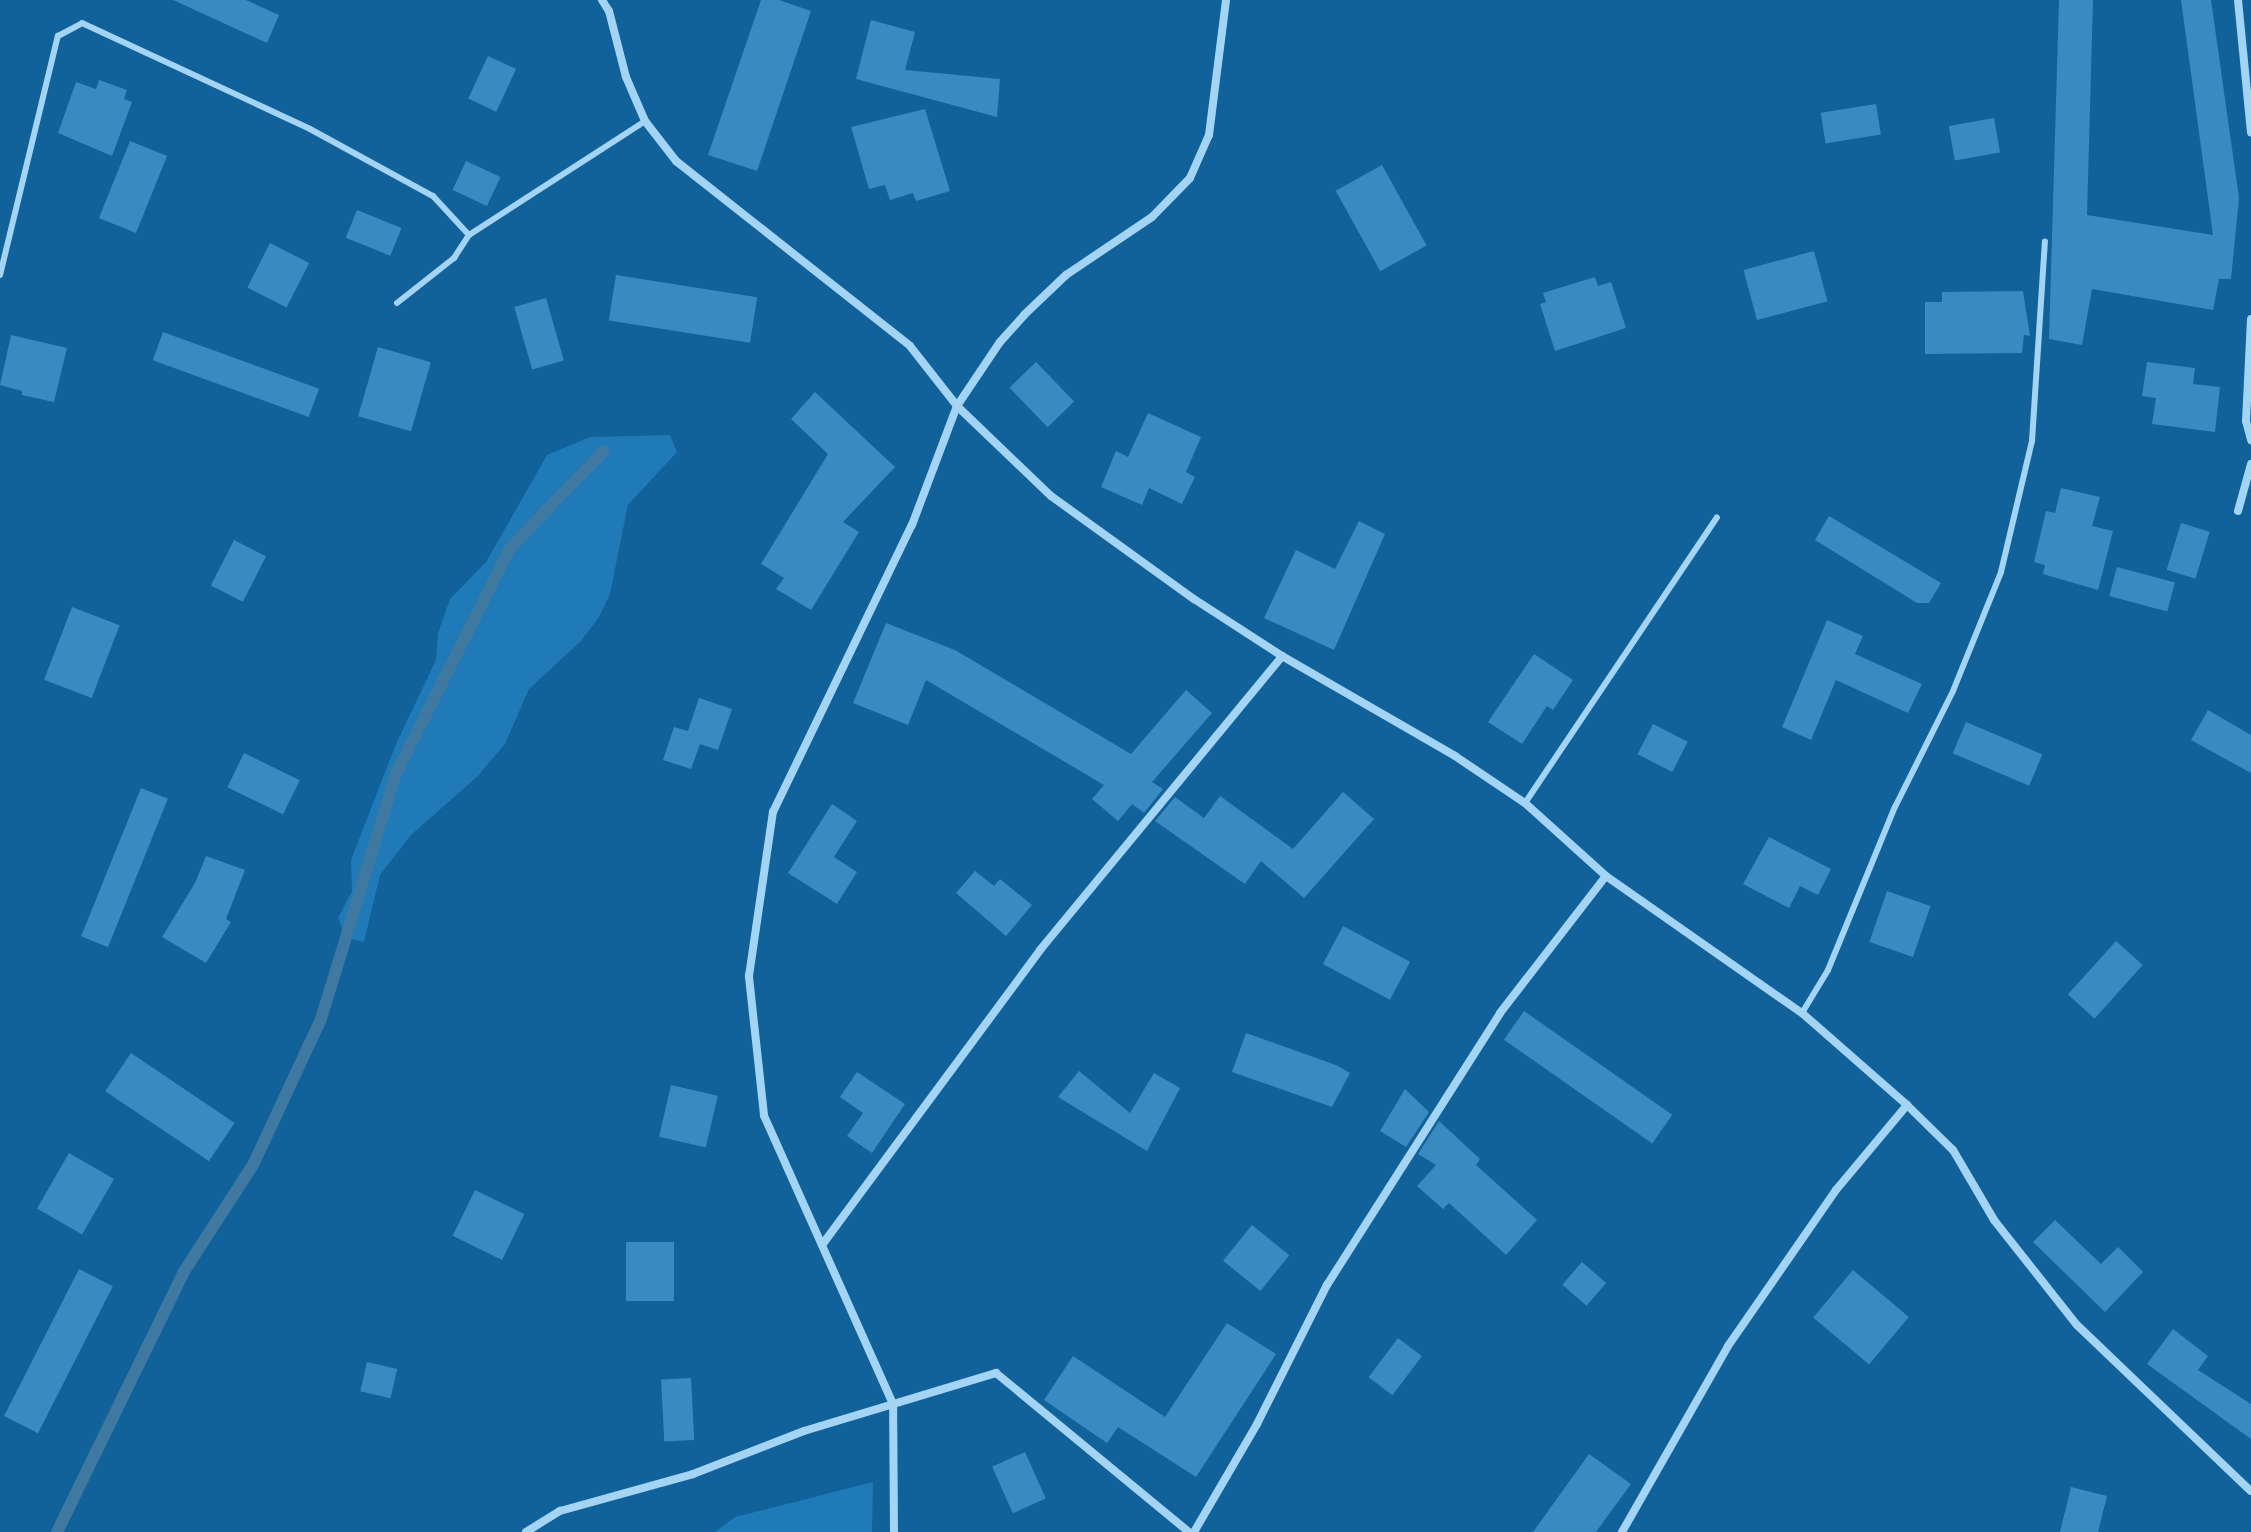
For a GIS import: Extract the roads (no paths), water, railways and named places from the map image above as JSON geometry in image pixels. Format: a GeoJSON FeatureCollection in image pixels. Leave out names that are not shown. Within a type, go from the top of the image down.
{"type":"FeatureCollection","features":[{"type":"Feature","properties":{"kind":"street"},"geometry":{"type":"LineString","coordinates":[[602,0],[609,11],[626,77],[645,121],[676,161],[910,346],[957,406],[1051,496],[1194,599],[1282,656],[1455,756],[1525,803],[1606,876],[1802,1013],[1907,1105],[1953,1150],[1994,1220],[2077,1325],[2251,1491]]}},
{"type":"Feature","properties":{"kind":"street"},"geometry":{"type":"LineString","coordinates":[[894,1532],[893,1404],[764,1115],[749,976],[773,812],[912,525],[957,406],[1000,342],[1024,315],[1066,275],[1152,217],[1190,178],[1209,135],[1226,0]]}},
{"type":"Feature","properties":{"kind":"street"},"geometry":{"type":"LineString","coordinates":[[2238,0],[2251,132]]}},
{"type":"Feature","properties":{"kind":"street"},"geometry":{"type":"LineString","coordinates":[[2251,319],[2246,421],[2251,440]]}},
{"type":"Feature","properties":{"kind":"street"},"geometry":{"type":"LineString","coordinates":[[2238,511],[2251,464]]}},
{"type":"Feature","properties":{"kind":"street"},"geometry":{"type":"LineString","coordinates":[[822,1245],[1040,950],[1282,656]]}},
{"type":"Feature","properties":{"kind":"street"},"geometry":{"type":"LineString","coordinates":[[526,1532],[560,1511],[693,1474],[804,1431],[996,1373],[1192,1532],[1257,1424],[1327,1285],[1500,1013],[1606,876]]}},
{"type":"Feature","properties":{"kind":"street"},"geometry":{"type":"LineString","coordinates":[[1622,1532],[1728,1346],[1836,1190],[1907,1105]]}},
{"type":"Feature","properties":{"kind":"lane"},"geometry":{"type":"LineString","coordinates":[[0,275],[58,36],[82,23],[310,129],[433,196],[469,235]]}},
{"type":"Feature","properties":{"kind":"lane"},"geometry":{"type":"LineString","coordinates":[[397,303],[454,258],[469,235],[645,121]]}},
{"type":"Feature","properties":{"kind":"lane"},"geometry":{"type":"LineString","coordinates":[[1802,1013],[1828,970],[1895,807],[1953,691],[2001,572],[2032,441],[2045,241]]}},
{"type":"Feature","properties":{"kind":"lane"},"geometry":{"type":"LineString","coordinates":[[1525,803],[1717,517]]}},
{"type":"Feature","properties":{"kind":"waterway"},"geometry":{"type":"LineString","coordinates":[[57,1532],[185,1270],[253,1165],[321,1019],[396,774],[510,548],[604,451]]}}]}
